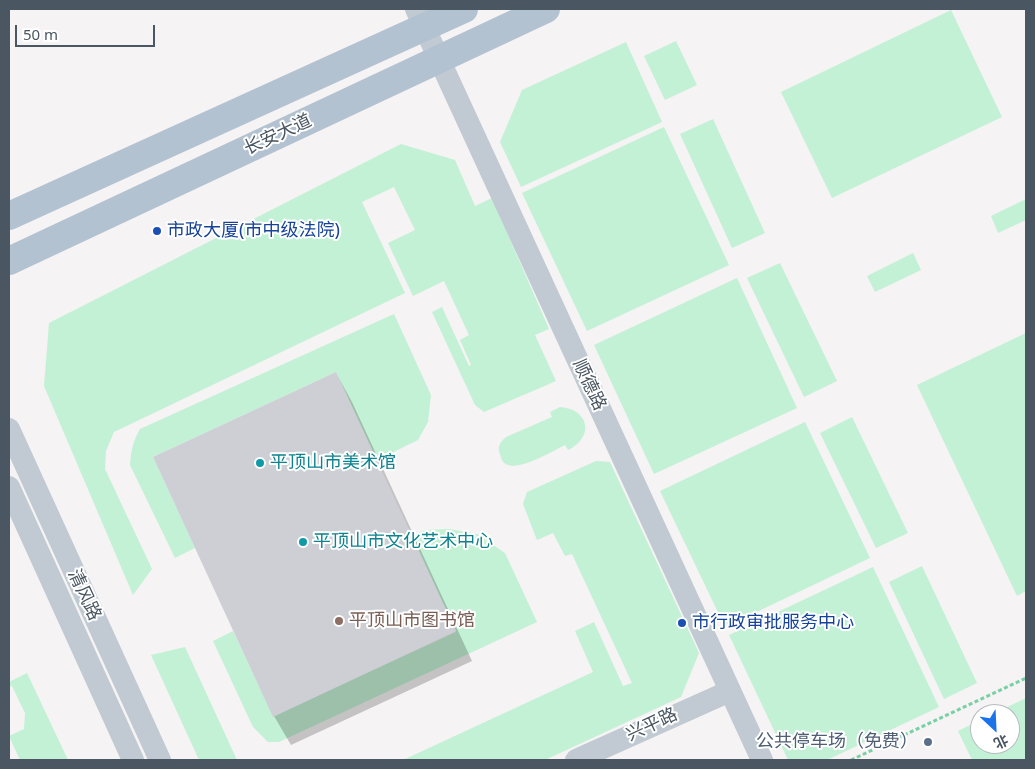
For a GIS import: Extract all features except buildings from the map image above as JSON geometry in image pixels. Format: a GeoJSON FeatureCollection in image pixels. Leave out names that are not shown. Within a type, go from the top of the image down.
{"type":"FeatureCollection","features":[{"type":"Feature","properties":{"kind":"main road"},"geometry":{"type":"LineString","coordinates":[[9,216],[420,18],[464,9]]}},
{"type":"Feature","properties":{"kind":"main road","name":"长安大道"},"geometry":{"type":"LineString","coordinates":[[9,261],[546,9]]}},
{"type":"Feature","properties":{"kind":"street","name":"顺德路"},"geometry":{"type":"LineString","coordinates":[[420,18],[762,760]]}},
{"type":"Feature","properties":{"kind":"street","name":"清风路"},"geometry":{"type":"LineString","coordinates":[[9,429],[160,760]]}},
{"type":"Feature","properties":{"kind":"street","name":"清风路"},"geometry":{"type":"LineString","coordinates":[[9,487],[133,760]]}},
{"type":"Feature","properties":{"kind":"street","name":"兴平路"},"geometry":{"type":"LineString","coordinates":[[576,760],[730,691]]}},
{"type":"Feature","properties":{"kind":"path"},"geometry":{"type":"LineString","coordinates":[[851,760],[1026,678]]}},
{"type":"Feature","properties":{"kind":"green space"},"geometry":{"type":"Polygon","coordinates":[[[951,10],[1002,117],[832,198],[781,92],[951,10]]]}},
{"type":"Feature","properties":{"kind":"green space"},"geometry":{"type":"Polygon","coordinates":[[[676,41],[697,85],[665,100],[644,56],[676,41]]]}},
{"type":"Feature","properties":{"kind":"green space"},"geometry":{"type":"Polygon","coordinates":[[[626,42],[662,122],[521,187],[500,142],[522,90],[626,42]]]}},
{"type":"Feature","properties":{"kind":"green space"},"geometry":{"type":"Polygon","coordinates":[[[713,119],[765,233],[732,248],[680,134],[713,119]]]}},
{"type":"Feature","properties":{"kind":"green space"},"geometry":{"type":"Polygon","coordinates":[[[664,127],[729,265],[587,331],[522,193],[664,127]]]}},
{"type":"Feature","properties":{"kind":"green space"},"geometry":{"type":"Polygon","coordinates":[[[401,144],[455,160],[475,206],[492,198],[549,329],[535,335],[556,381],[484,412],[475,405],[432,312],[442,307],[469,366],[471,365],[460,340],[469,335],[444,281],[413,296],[388,243],[415,230],[394,187],[362,202],[405,293],[114,432],[106,451],[105,469],[152,569],[133,595],[44,386],[49,323],[401,144]]]}},
{"type":"Feature","properties":{"kind":"green space"},"geometry":{"type":"Polygon","coordinates":[[[1026,199],[1026,220],[998,233],[991,216],[1026,199]]]}},
{"type":"Feature","properties":{"kind":"green space"},"geometry":{"type":"Polygon","coordinates":[[[913,253],[921,270],[875,292],[867,276],[913,253]]]}},
{"type":"Feature","properties":{"kind":"green space"},"geometry":{"type":"Polygon","coordinates":[[[780,263],[837,381],[804,397],[747,278],[780,263]]]}},
{"type":"Feature","properties":{"kind":"green space"},"geometry":{"type":"Polygon","coordinates":[[[737,278],[797,408],[654,474],[594,345],[737,278]]]}},
{"type":"Feature","properties":{"kind":"green space"},"geometry":{"type":"Polygon","coordinates":[[[394,314],[431,395],[428,422],[418,440],[377,460],[336,372],[153,457],[195,548],[175,558],[130,465],[133,446],[140,429],[394,314]]]}},
{"type":"Feature","properties":{"kind":"green space"},"geometry":{"type":"Polygon","coordinates":[[[1026,333],[1026,591],[1017,596],[917,385],[1026,333]]]}},
{"type":"Feature","properties":{"kind":"green space"},"geometry":{"type":"Polygon","coordinates":[[[560,407],[577,413],[585,424],[585,431],[577,445],[568,450],[565,445],[527,463],[511,466],[506,464],[501,458],[499,449],[504,439],[552,417],[550,412],[560,407]]]}},
{"type":"Feature","properties":{"kind":"green space"},"geometry":{"type":"Polygon","coordinates":[[[852,417],[908,533],[876,548],[820,433],[852,417]]]}},
{"type":"Feature","properties":{"kind":"green space"},"geometry":{"type":"Polygon","coordinates":[[[805,422],[870,558],[725,627],[660,491],[805,422]]]}},
{"type":"Feature","properties":{"kind":"green space"},"geometry":{"type":"Polygon","coordinates":[[[596,461],[610,462],[699,653],[681,697],[545,760],[403,760],[593,672],[575,631],[594,622],[623,686],[632,683],[572,554],[565,556],[553,533],[537,540],[523,504],[527,492],[596,461]]]}},
{"type":"Feature","properties":{"kind":"green space"},"geometry":{"type":"Polygon","coordinates":[[[449,529],[477,534],[505,553],[537,622],[279,742],[268,742],[253,727],[213,641],[233,631],[273,716],[456,632],[412,536],[425,530],[449,529]]]}},
{"type":"Feature","properties":{"kind":"green space"},"geometry":{"type":"Polygon","coordinates":[[[922,566],[977,683],[944,699],[889,582],[922,566]]]}},
{"type":"Feature","properties":{"kind":"green space"},"geometry":{"type":"Polygon","coordinates":[[[873,567],[939,707],[827,760],[788,760],[729,635],[873,567]]]}},
{"type":"Feature","properties":{"kind":"green space"},"geometry":{"type":"Polygon","coordinates":[[[185,647],[237,760],[199,760],[151,655],[185,647]]]}},
{"type":"Feature","properties":{"kind":"green space"},"geometry":{"type":"Polygon","coordinates":[[[27,673],[68,760],[20,760],[9,736],[24,729],[25,713],[12,686],[9,687],[9,682],[27,673]]]}},
{"type":"Feature","properties":{"kind":"green space"},"geometry":{"type":"Polygon","coordinates":[[[1026,698],[1026,760],[972,760],[958,731],[970,725],[970,754],[1020,754],[1020,704],[1014,704],[1026,698]]]}},
{"type":"Feature","properties":{"kind":"place","name":"市政大厦(市中级法院)"},"geometry":{"type":"Point","coordinates":[157,231]}},
{"type":"Feature","properties":{"kind":"place","name":"平顶山市美术馆"},"geometry":{"type":"Point","coordinates":[260,463]}},
{"type":"Feature","properties":{"kind":"place","name":"平顶山市文化艺术中心"},"geometry":{"type":"Point","coordinates":[303,542]}},
{"type":"Feature","properties":{"kind":"place","name":"平顶山市图书馆"},"geometry":{"type":"Point","coordinates":[339,621]}},
{"type":"Feature","properties":{"kind":"place","name":"市行政审批服务中心"},"geometry":{"type":"Point","coordinates":[682,623]}},
{"type":"Feature","properties":{"kind":"place","name":"公共停车场（免费）"},"geometry":{"type":"Point","coordinates":[928,742]}}]}
